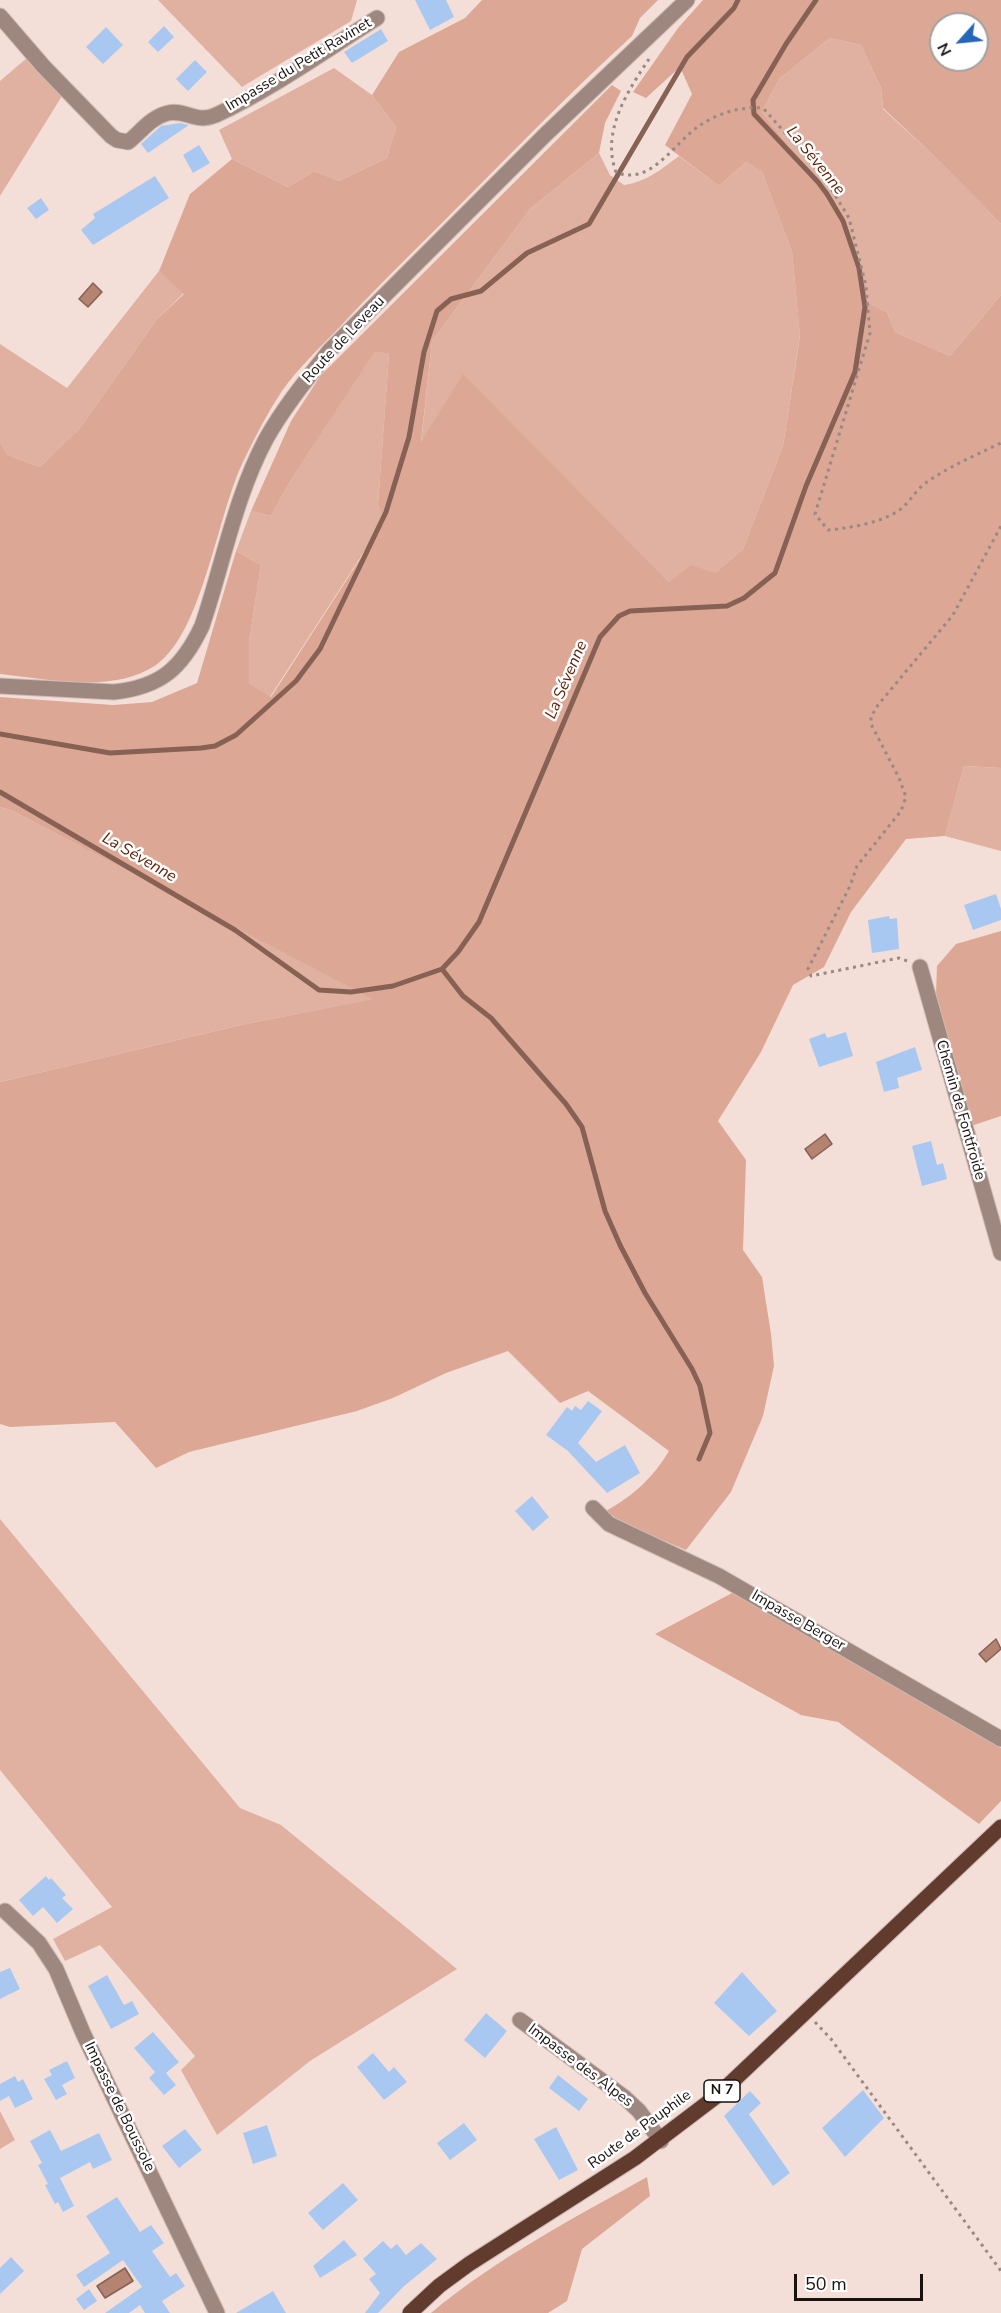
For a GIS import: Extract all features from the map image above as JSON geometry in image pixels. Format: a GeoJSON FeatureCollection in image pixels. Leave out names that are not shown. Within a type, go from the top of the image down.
{"type":"FeatureCollection","features":[{"type":"Feature","properties":{"kind":"main road","name":"Route de Pauphile"},"geometry":{"type":"LineString","coordinates":[[410,2313],[439,2286],[469,2264],[661,2141],[718,2095],[1001,1827]]}},
{"type":"Feature","properties":{"kind":"street","name":"Route de Leveau"},"geometry":{"type":"LineString","coordinates":[[0,686],[114,692],[132,690],[151,685],[183,659],[202,626],[246,485],[265,442],[303,383],[330,350],[546,134],[687,0]]}},
{"type":"Feature","properties":{"kind":"street","name":"Impasse du Petit Ravinet"},"geometry":{"type":"LineString","coordinates":[[0,16],[44,67],[111,136],[128,142],[152,120],[169,113],[181,113],[202,120],[214,116],[243,101],[377,18]]}},
{"type":"Feature","properties":{"kind":"street","name":"Chemin de Fontfroide"},"geometry":{"type":"LineString","coordinates":[[920,967],[1001,1253]]}},
{"type":"Feature","properties":{"kind":"street","name":"Impasse Berger"},"geometry":{"type":"LineString","coordinates":[[593,1508],[609,1524],[719,1576],[1001,1739]]}},
{"type":"Feature","properties":{"kind":"street","name":"Impasse de Boussole"},"geometry":{"type":"LineString","coordinates":[[6,1911],[39,1943],[56,1969],[83,2033],[217,2313]]}},
{"type":"Feature","properties":{"kind":"street","name":"Impasse des Alpes"},"geometry":{"type":"LineString","coordinates":[[520,2020],[624,2097],[639,2111],[661,2141]]}},
{"type":"Feature","properties":{"kind":"path"},"geometry":{"type":"LineString","coordinates":[[650,59],[625,97],[614,124],[611,159],[615,172],[626,177],[650,168],[666,157],[698,127],[730,111],[757,106],[764,109],[824,177],[849,218],[866,286],[870,333],[815,514],[828,530],[854,528],[897,512],[924,484],[940,473],[1001,443]]}},
{"type":"Feature","properties":{"kind":"path"},"geometry":{"type":"LineString","coordinates":[[920,967],[899,958],[811,976],[808,969],[850,886],[857,866],[901,811],[906,797],[899,778],[871,724],[871,717],[878,705],[953,615],[1001,526]]}},
{"type":"Feature","properties":{"kind":"path"},"geometry":{"type":"LineString","coordinates":[[806,2012],[831,2038],[1001,2271]]}},
{"type":"Feature","properties":{"kind":"shaded area"},"geometry":{"type":"Polygon","coordinates":[[[158,0],[357,0],[351,21],[242,87],[158,0]]]}},
{"type":"Feature","properties":{"kind":"shaded area"},"geometry":{"type":"Polygon","coordinates":[[[482,0],[658,0],[640,18],[632,36],[560,104],[388,277],[288,383],[267,415],[245,458],[226,508],[198,599],[186,626],[172,649],[156,665],[139,674],[101,682],[59,681],[0,674],[0,442],[8,455],[40,467],[80,428],[157,319],[184,294],[159,271],[190,194],[232,159],[288,187],[314,171],[339,181],[387,158],[396,127],[372,95],[399,52],[465,18],[482,0]]]}},
{"type":"Feature","properties":{"kind":"shaded area"},"geometry":{"type":"Polygon","coordinates":[[[703,0],[1001,0],[1001,224],[883,108],[881,88],[861,45],[830,38],[779,79],[762,112],[832,202],[850,232],[867,302],[887,312],[895,332],[950,356],[1001,295],[1001,768],[964,766],[945,836],[906,839],[851,912],[824,967],[793,985],[761,1052],[718,1121],[746,1160],[743,1250],[762,1277],[774,1366],[763,1416],[731,1492],[686,1550],[624,1524],[606,1511],[642,1486],[669,1451],[588,1391],[560,1403],[508,1351],[446,1373],[393,1398],[357,1411],[189,1452],[156,1468],[115,1422],[10,1427],[0,1424],[0,1082],[241,1025],[372,999],[13,811],[0,807],[0,697],[113,705],[152,702],[197,683],[236,551],[261,565],[249,642],[249,683],[271,697],[384,522],[378,504],[389,354],[375,351],[289,483],[271,516],[251,511],[291,421],[321,375],[612,85],[621,91],[605,123],[599,153],[530,209],[432,341],[421,442],[463,374],[669,582],[691,565],[715,573],[743,549],[783,446],[800,336],[792,252],[762,172],[747,161],[719,186],[665,145],[692,94],[680,67],[646,98],[633,92],[678,28],[703,0]]]}},
{"type":"Feature","properties":{"kind":"shaded area"},"geometry":{"type":"Polygon","coordinates":[[[830,38],[861,45],[881,88],[883,109],[932,154],[1001,224],[1001,295],[950,356],[895,332],[887,312],[867,302],[850,232],[832,202],[762,112],[779,79],[830,38]]]}},
{"type":"Feature","properties":{"kind":"shaded area"},"geometry":{"type":"Polygon","coordinates":[[[28,57],[62,96],[0,196],[0,81],[28,57]]]}},
{"type":"Feature","properties":{"kind":"shaded area"},"geometry":{"type":"Polygon","coordinates":[[[334,68],[372,95],[396,127],[387,158],[339,181],[314,171],[288,187],[232,159],[219,130],[334,68]]]}},
{"type":"Feature","properties":{"kind":"shaded area"},"geometry":{"type":"Polygon","coordinates":[[[599,153],[610,175],[624,185],[647,178],[679,156],[719,186],[748,160],[762,172],[792,252],[800,335],[783,446],[743,549],[715,573],[669,582],[463,375],[421,444],[432,341],[530,209],[599,153]]]}},
{"type":"Feature","properties":{"kind":"shaded area"},"geometry":{"type":"Polygon","coordinates":[[[159,271],[184,293],[157,319],[80,428],[40,467],[8,455],[0,442],[0,344],[67,388],[159,271]]]}},
{"type":"Feature","properties":{"kind":"shaded area"},"geometry":{"type":"Polygon","coordinates":[[[93,283],[102,292],[88,307],[79,299],[93,283]]]}},
{"type":"Feature","properties":{"kind":"shaded area"},"geometry":{"type":"Polygon","coordinates":[[[375,350],[389,354],[378,504],[384,521],[270,697],[249,683],[249,642],[261,565],[236,551],[251,511],[271,516],[289,483],[375,350]]]}},
{"type":"Feature","properties":{"kind":"shaded area"},"geometry":{"type":"Polygon","coordinates":[[[964,766],[1001,768],[1001,851],[945,836],[964,766]]]}},
{"type":"Feature","properties":{"kind":"shaded area"},"geometry":{"type":"Polygon","coordinates":[[[0,807],[13,811],[373,999],[241,1025],[0,1082],[0,807]]]}},
{"type":"Feature","properties":{"kind":"shaded area"},"geometry":{"type":"Polygon","coordinates":[[[1001,931],[1001,1116],[971,1126],[936,994],[937,966],[956,944],[1001,931]]]}},
{"type":"Feature","properties":{"kind":"shaded area"},"geometry":{"type":"Polygon","coordinates":[[[825,1134],[832,1144],[812,1159],[805,1149],[825,1134]]]}},
{"type":"Feature","properties":{"kind":"shaded area"},"geometry":{"type":"Polygon","coordinates":[[[0,1519],[240,1808],[281,1825],[457,1969],[310,2061],[217,2135],[181,2070],[195,2056],[100,1945],[65,1961],[53,1939],[112,1907],[0,1770],[0,1519]]]}},
{"type":"Feature","properties":{"kind":"shaded area"},"geometry":{"type":"Polygon","coordinates":[[[734,1592],[1001,1748],[1001,1801],[979,1824],[838,1722],[801,1715],[655,1634],[734,1592]]]}},
{"type":"Feature","properties":{"kind":"shaded area"},"geometry":{"type":"Polygon","coordinates":[[[996,1639],[1001,1649],[986,1662],[979,1654],[996,1639]]]}},
{"type":"Feature","properties":{"kind":"shaded area"},"geometry":{"type":"Polygon","coordinates":[[[0,2111],[15,2140],[0,2149],[0,2111]]]}},
{"type":"Feature","properties":{"kind":"shaded area"},"geometry":{"type":"Polygon","coordinates":[[[647,2177],[650,2196],[582,2249],[567,2301],[548,2313],[431,2313],[482,2274],[509,2257],[647,2177]]]}},
{"type":"Feature","properties":{"kind":"shaded area"},"geometry":{"type":"Polygon","coordinates":[[[125,2268],[133,2281],[105,2298],[97,2286],[125,2268]]]}},
{"type":"Feature","properties":{"kind":"building"},"geometry":{"type":"Polygon","coordinates":[[[415,0],[446,0],[454,17],[430,30],[415,0]]]}},
{"type":"Feature","properties":{"kind":"building"},"geometry":{"type":"Polygon","coordinates":[[[164,26],[174,37],[158,52],[148,42],[164,26]]]}},
{"type":"Feature","properties":{"kind":"building"},"geometry":{"type":"Polygon","coordinates":[[[106,27],[123,45],[103,64],[86,47],[106,27]]]}},
{"type":"Feature","properties":{"kind":"building"},"geometry":{"type":"Polygon","coordinates":[[[381,29],[388,41],[352,63],[344,52],[381,29]]]}},
{"type":"Feature","properties":{"kind":"building"},"geometry":{"type":"Polygon","coordinates":[[[195,60],[207,72],[188,91],[176,79],[195,60]]]}},
{"type":"Feature","properties":{"kind":"building"},"geometry":{"type":"Polygon","coordinates":[[[180,123],[189,125],[148,153],[141,144],[161,126],[180,123]]]}},
{"type":"Feature","properties":{"kind":"building"},"geometry":{"type":"Polygon","coordinates":[[[199,145],[210,163],[193,173],[183,155],[199,145]]]}},
{"type":"Feature","properties":{"kind":"building"},"geometry":{"type":"Polygon","coordinates":[[[155,176],[169,198],[93,245],[81,230],[95,218],[93,214],[155,176]]]}},
{"type":"Feature","properties":{"kind":"building"},"geometry":{"type":"Polygon","coordinates":[[[41,198],[49,210],[36,219],[27,208],[41,198]]]}},
{"type":"Feature","properties":{"kind":"building"},"geometry":{"type":"Polygon","coordinates":[[[996,894],[1001,909],[1001,920],[973,930],[964,905],[996,894]]]}},
{"type":"Feature","properties":{"kind":"building"},"geometry":{"type":"Polygon","coordinates":[[[889,916],[890,919],[897,918],[899,949],[872,953],[868,920],[889,916]]]}},
{"type":"Feature","properties":{"kind":"building"},"geometry":{"type":"Polygon","coordinates":[[[846,1032],[853,1056],[819,1067],[809,1039],[825,1033],[827,1038],[846,1032]]]}},
{"type":"Feature","properties":{"kind":"building"},"geometry":{"type":"Polygon","coordinates":[[[915,1047],[922,1070],[897,1078],[899,1088],[884,1092],[876,1062],[915,1047]]]}},
{"type":"Feature","properties":{"kind":"building"},"geometry":{"type":"Polygon","coordinates":[[[931,1141],[937,1165],[943,1163],[947,1179],[922,1186],[912,1146],[931,1141]]]}},
{"type":"Feature","properties":{"kind":"building"},"geometry":{"type":"Polygon","coordinates":[[[588,1401],[602,1411],[578,1443],[596,1462],[625,1445],[640,1473],[607,1493],[568,1451],[546,1435],[567,1407],[572,1411],[575,1406],[581,1410],[588,1401]]]}},
{"type":"Feature","properties":{"kind":"building"},"geometry":{"type":"Polygon","coordinates":[[[532,1496],[549,1517],[533,1531],[515,1511],[532,1496]]]}},
{"type":"Feature","properties":{"kind":"building"},"geometry":{"type":"Polygon","coordinates":[[[46,1876],[49,1880],[51,1878],[66,1895],[62,1898],[73,1909],[57,1923],[43,1907],[33,1916],[19,1900],[46,1876]]]}},
{"type":"Feature","properties":{"kind":"building"},"geometry":{"type":"Polygon","coordinates":[[[10,1968],[20,1989],[0,1999],[0,1972],[10,1968]]]}},
{"type":"Feature","properties":{"kind":"building"},"geometry":{"type":"Polygon","coordinates":[[[742,1972],[777,2011],[749,2036],[714,2003],[742,1972]]]}},
{"type":"Feature","properties":{"kind":"building"},"geometry":{"type":"Polygon","coordinates":[[[107,1975],[124,2005],[132,2001],[139,2014],[111,2029],[88,1986],[107,1975]]]}},
{"type":"Feature","properties":{"kind":"building"},"geometry":{"type":"Polygon","coordinates":[[[486,2013],[507,2031],[485,2058],[464,2040],[486,2013]]]}},
{"type":"Feature","properties":{"kind":"building"},"geometry":{"type":"Polygon","coordinates":[[[153,2032],[179,2062],[166,2073],[176,2085],[164,2095],[149,2078],[155,2072],[134,2048],[153,2032]]]}},
{"type":"Feature","properties":{"kind":"building"},"geometry":{"type":"Polygon","coordinates":[[[373,2053],[389,2072],[394,2067],[407,2082],[384,2100],[357,2067],[373,2053]]]}},
{"type":"Feature","properties":{"kind":"building"},"geometry":{"type":"Polygon","coordinates":[[[67,2061],[75,2078],[62,2085],[67,2094],[56,2100],[44,2079],[52,2075],[49,2070],[67,2061]]]}},
{"type":"Feature","properties":{"kind":"building"},"geometry":{"type":"Polygon","coordinates":[[[558,2075],[588,2099],[579,2111],[549,2088],[558,2075]]]}},
{"type":"Feature","properties":{"kind":"building"},"geometry":{"type":"Polygon","coordinates":[[[15,2076],[18,2082],[23,2079],[33,2099],[15,2108],[9,2096],[0,2101],[0,2084],[15,2076]]]}},
{"type":"Feature","properties":{"kind":"building"},"geometry":{"type":"Polygon","coordinates":[[[863,2090],[884,2118],[845,2157],[822,2128],[863,2090]]]}},
{"type":"Feature","properties":{"kind":"building"},"geometry":{"type":"Polygon","coordinates":[[[750,2091],[761,2103],[749,2114],[790,2173],[773,2186],[724,2116],[750,2091]]]}},
{"type":"Feature","properties":{"kind":"building"},"geometry":{"type":"Polygon","coordinates":[[[464,2123],[477,2140],[450,2160],[437,2143],[464,2123]]]}},
{"type":"Feature","properties":{"kind":"building"},"geometry":{"type":"Polygon","coordinates":[[[267,2125],[277,2156],[253,2164],[243,2133],[267,2125]]]}},
{"type":"Feature","properties":{"kind":"building"},"geometry":{"type":"Polygon","coordinates":[[[556,2127],[578,2170],[559,2180],[534,2139],[556,2127]]]}},
{"type":"Feature","properties":{"kind":"building"},"geometry":{"type":"Polygon","coordinates":[[[185,2129],[202,2150],[179,2168],[162,2146],[185,2129]]]}},
{"type":"Feature","properties":{"kind":"building"},"geometry":{"type":"Polygon","coordinates":[[[50,2130],[61,2151],[99,2133],[112,2160],[93,2169],[90,2162],[60,2178],[74,2206],[63,2212],[58,2202],[55,2204],[45,2185],[48,2184],[38,2165],[42,2163],[30,2141],[50,2130]]]}},
{"type":"Feature","properties":{"kind":"building"},"geometry":{"type":"Polygon","coordinates":[[[343,2183],[358,2200],[323,2230],[308,2213],[343,2183]]]}},
{"type":"Feature","properties":{"kind":"building"},"geometry":{"type":"Polygon","coordinates":[[[117,2197],[140,2232],[151,2225],[164,2243],[152,2251],[170,2277],[176,2273],[185,2286],[162,2301],[170,2313],[145,2313],[140,2305],[129,2313],[105,2313],[142,2287],[123,2260],[84,2287],[76,2275],[110,2253],[86,2216],[117,2197]]]}},
{"type":"Feature","properties":{"kind":"building"},"geometry":{"type":"Polygon","coordinates":[[[344,2240],[357,2255],[320,2278],[313,2266],[344,2240]]]}},
{"type":"Feature","properties":{"kind":"building"},"geometry":{"type":"Polygon","coordinates":[[[383,2241],[391,2249],[397,2244],[406,2255],[421,2243],[437,2259],[403,2287],[378,2313],[365,2313],[380,2293],[369,2279],[376,2274],[363,2259],[383,2241]]]}},
{"type":"Feature","properties":{"kind":"building"},"geometry":{"type":"Polygon","coordinates":[[[11,2257],[24,2271],[0,2294],[0,2268],[11,2257]]]}},
{"type":"Feature","properties":{"kind":"building"},"geometry":{"type":"Polygon","coordinates":[[[89,2289],[97,2301],[84,2310],[76,2299],[89,2289]]]}},
{"type":"Feature","properties":{"kind":"building"},"geometry":{"type":"Polygon","coordinates":[[[273,2291],[286,2313],[236,2313],[273,2291]]]}},
{"type":"Feature","properties":{"kind":"waterway"},"geometry":{"type":"LineString","coordinates":[[0,734],[110,753],[215,746],[236,735],[296,681],[320,649],[386,512],[409,437],[424,352],[437,311],[451,299],[481,291],[527,253],[589,224],[687,57],[734,8],[738,0]]}},
{"type":"Feature","properties":{"kind":"waterway","name":"La Sévenne"},"geometry":{"type":"LineString","coordinates":[[0,792],[235,930],[319,990],[351,992],[393,986],[442,969],[458,952],[479,922],[600,637],[619,616],[630,611],[727,606],[744,598],[775,573],[806,486],[855,372],[865,307],[859,268],[843,221],[818,182],[754,114],[753,100],[786,44],[816,0]]}},
{"type":"Feature","properties":{"kind":"waterway"},"geometry":{"type":"LineString","coordinates":[[442,969],[463,996],[491,1018],[566,1104],[582,1127],[605,1211],[620,1245],[645,1293],[700,1386],[710,1433],[699,1459]]}}]}
